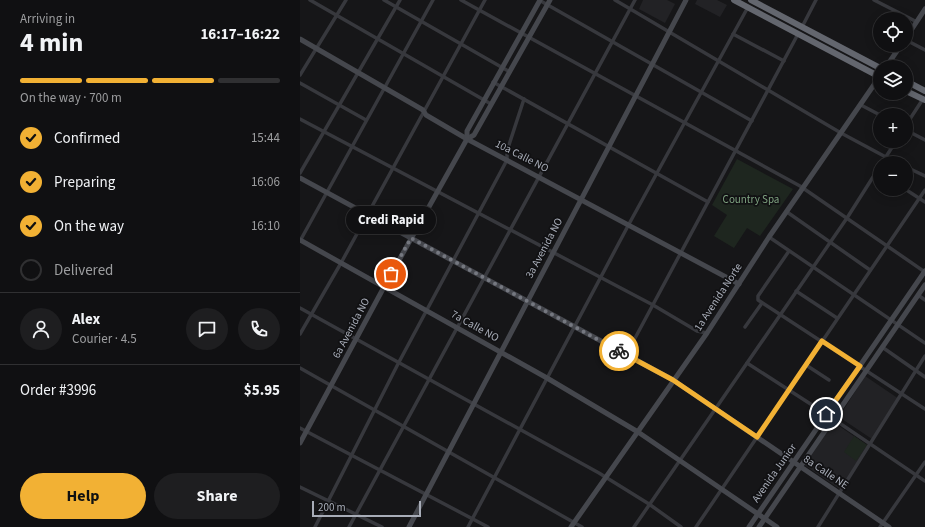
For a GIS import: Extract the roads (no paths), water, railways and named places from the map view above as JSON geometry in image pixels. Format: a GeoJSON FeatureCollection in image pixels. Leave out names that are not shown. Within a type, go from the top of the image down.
{"type":"FeatureCollection","features":[{"type":"Feature","properties":{"kind":"highway"},"geometry":{"type":"LineString","coordinates":[[734,0],[873,73]]}},
{"type":"Feature","properties":{"kind":"highway"},"geometry":{"type":"LineString","coordinates":[[751,0],[873,64]]}},
{"type":"Feature","properties":{"kind":"highway"},"geometry":{"type":"LineString","coordinates":[[913,85],[925,91]]}},
{"type":"Feature","properties":{"kind":"highway"},"geometry":{"type":"LineString","coordinates":[[913,94],[924,100]]}},
{"type":"Feature","properties":{"kind":"street"},"geometry":{"type":"LineString","coordinates":[[310,0],[491,104]]}},
{"type":"Feature","properties":{"kind":"street"},"geometry":{"type":"LineString","coordinates":[[300,75],[346,0]]}},
{"type":"Feature","properties":{"kind":"street"},"geometry":{"type":"LineString","coordinates":[[384,0],[510,72]]}},
{"type":"Feature","properties":{"kind":"street"},"geometry":{"type":"LineString","coordinates":[[300,173],[400,0]]}},
{"type":"Feature","properties":{"kind":"street"},"geometry":{"type":"LineString","coordinates":[[300,240],[433,0]]}},
{"type":"Feature","properties":{"kind":"street"},"geometry":{"type":"LineString","coordinates":[[461,0],[804,189],[925,272]]}},
{"type":"Feature","properties":{"kind":"street"},"geometry":{"type":"LineString","coordinates":[[300,334],[341,263],[423,110],[485,0]]}},
{"type":"Feature","properties":{"kind":"street"},"geometry":{"type":"LineString","coordinates":[[539,0],[549,2],[611,41],[752,121]]}},
{"type":"Feature","properties":{"kind":"street","name":"6a Avenida NO"},"geometry":{"type":"LineString","coordinates":[[300,443],[437,190],[467,138],[467,131],[539,0]]}},
{"type":"Feature","properties":{"kind":"street"},"geometry":{"type":"LineString","coordinates":[[615,0],[881,156]]}},
{"type":"Feature","properties":{"kind":"street"},"geometry":{"type":"LineString","coordinates":[[349,527],[458,328],[483,278],[611,41],[635,0]]}},
{"type":"Feature","properties":{"kind":"street","name":"3a Avenida NO"},"geometry":{"type":"LineString","coordinates":[[409,527],[686,0]]}},
{"type":"Feature","properties":{"kind":"street"},"geometry":{"type":"LineString","coordinates":[[802,27],[816,0]]}},
{"type":"Feature","properties":{"kind":"street"},"geometry":{"type":"LineString","coordinates":[[874,0],[917,22]]}},
{"type":"Feature","properties":{"kind":"street","name":"6a Avenida NO"},"geometry":{"type":"LineString","coordinates":[[467,138],[474,135],[549,2]]}},
{"type":"Feature","properties":{"kind":"street"},"geometry":{"type":"LineString","coordinates":[[468,527],[629,224],[748,7]]}},
{"type":"Feature","properties":{"kind":"street"},"geometry":{"type":"LineString","coordinates":[[913,28],[923,16],[925,10]]}},
{"type":"Feature","properties":{"kind":"street"},"geometry":{"type":"LineString","coordinates":[[733,34],[784,61]]}},
{"type":"Feature","properties":{"kind":"street"},"geometry":{"type":"LineString","coordinates":[[626,355],[798,34]]}},
{"type":"Feature","properties":{"kind":"street","name":"10a Calle NO"},"geometry":{"type":"LineString","coordinates":[[300,39],[423,110],[426,115],[467,138],[739,284]]}},
{"type":"Feature","properties":{"kind":"street"},"geometry":{"type":"LineString","coordinates":[[913,43],[925,50]]}},
{"type":"Feature","properties":{"kind":"street"},"geometry":{"type":"LineString","coordinates":[[494,82],[708,202]]}},
{"type":"Feature","properties":{"kind":"street"},"geometry":{"type":"LineString","coordinates":[[300,83],[366,120]]}},
{"type":"Feature","properties":{"kind":"street","name":"1a Avenida Norte"},"geometry":{"type":"LineString","coordinates":[[573,525],[605,477],[707,333],[769,237],[804,189],[873,87]]}},
{"type":"Feature","properties":{"kind":"street"},"geometry":{"type":"LineString","coordinates":[[316,527],[426,310],[507,160],[507,151],[524,99]]}},
{"type":"Feature","properties":{"kind":"street"},"geometry":{"type":"LineString","coordinates":[[913,115],[924,100]]}},
{"type":"Feature","properties":{"kind":"street"},"geometry":{"type":"LineString","coordinates":[[861,105],[873,112]]}},
{"type":"Feature","properties":{"kind":"street"},"geometry":{"type":"LineString","coordinates":[[300,119],[601,277],[697,331],[707,333]]}},
{"type":"Feature","properties":{"kind":"street"},"geometry":{"type":"LineString","coordinates":[[913,134],[925,140]]}},
{"type":"Feature","properties":{"kind":"street"},"geometry":{"type":"LineString","coordinates":[[913,170],[925,176]]}},
{"type":"Feature","properties":{"kind":"street","name":"8a Calle NE"},"geometry":{"type":"LineString","coordinates":[[300,178],[673,380],[800,466],[881,525],[889,527]]}},
{"type":"Feature","properties":{"kind":"street"},"geometry":{"type":"LineString","coordinates":[[634,527],[873,181]]}},
{"type":"Feature","properties":{"kind":"street"},"geometry":{"type":"LineString","coordinates":[[696,527],[853,293],[925,190]]}},
{"type":"Feature","properties":{"kind":"street"},"geometry":{"type":"LineString","coordinates":[[913,194],[925,202]]}},
{"type":"Feature","properties":{"kind":"street"},"geometry":{"type":"LineString","coordinates":[[787,212],[870,270]]}},
{"type":"Feature","properties":{"kind":"street"},"geometry":{"type":"LineString","coordinates":[[769,237],[899,323],[925,342]]}},
{"type":"Feature","properties":{"kind":"street","name":"7a Calle NO"},"geometry":{"type":"LineString","coordinates":[[300,240],[547,378],[638,432],[777,527]]}},
{"type":"Feature","properties":{"kind":"street"},"geometry":{"type":"LineString","coordinates":[[789,251],[758,296],[758,300],[925,409]]}},
{"type":"Feature","properties":{"kind":"street","name":"Avenida Junior"},"geometry":{"type":"LineString","coordinates":[[749,527],[925,272]]}},
{"type":"Feature","properties":{"kind":"street","name":"Avenida Junior"},"geometry":{"type":"LineString","coordinates":[[759,527],[832,418],[925,286]]}},
{"type":"Feature","properties":{"kind":"street"},"geometry":{"type":"LineString","coordinates":[[796,291],[837,318]]}},
{"type":"Feature","properties":{"kind":"street"},"geometry":{"type":"LineString","coordinates":[[918,295],[925,300]]}},
{"type":"Feature","properties":{"kind":"street"},"geometry":{"type":"LineString","coordinates":[[745,327],[762,303]]}},
{"type":"Feature","properties":{"kind":"street"},"geometry":{"type":"LineString","coordinates":[[300,308],[605,477],[649,504],[681,527]]}},
{"type":"Feature","properties":{"kind":"street"},"geometry":{"type":"LineString","coordinates":[[882,347],[925,377]]}},
{"type":"Feature","properties":{"kind":"street"},"geometry":{"type":"LineString","coordinates":[[818,527],[925,356]]}},
{"type":"Feature","properties":{"kind":"street"},"geometry":{"type":"LineString","coordinates":[[747,363],[826,414]]}},
{"type":"Feature","properties":{"kind":"street"},"geometry":{"type":"LineString","coordinates":[[806,365],[829,380]]}},
{"type":"Feature","properties":{"kind":"street"},"geometry":{"type":"LineString","coordinates":[[300,368],[495,477],[573,525],[582,527]]}},
{"type":"Feature","properties":{"kind":"street"},"geometry":{"type":"LineString","coordinates":[[832,418],[925,481]]}},
{"type":"Feature","properties":{"kind":"street"},"geometry":{"type":"LineString","coordinates":[[300,428],[488,527]]}},
{"type":"Feature","properties":{"kind":"street"},"geometry":{"type":"LineString","coordinates":[[881,525],[925,462]]}},
{"type":"Feature","properties":{"kind":"street"},"geometry":{"type":"LineString","coordinates":[[300,487],[382,527]]}},
{"type":"Feature","properties":{"kind":"place","name":"Credi Rapid"},"geometry":{"type":"Point","coordinates":[391,274]}},
{"type":"Feature","properties":{"kind":"park label","name":"Country Spa"},"geometry":{"type":"Point","coordinates":[751,199]}}]}
